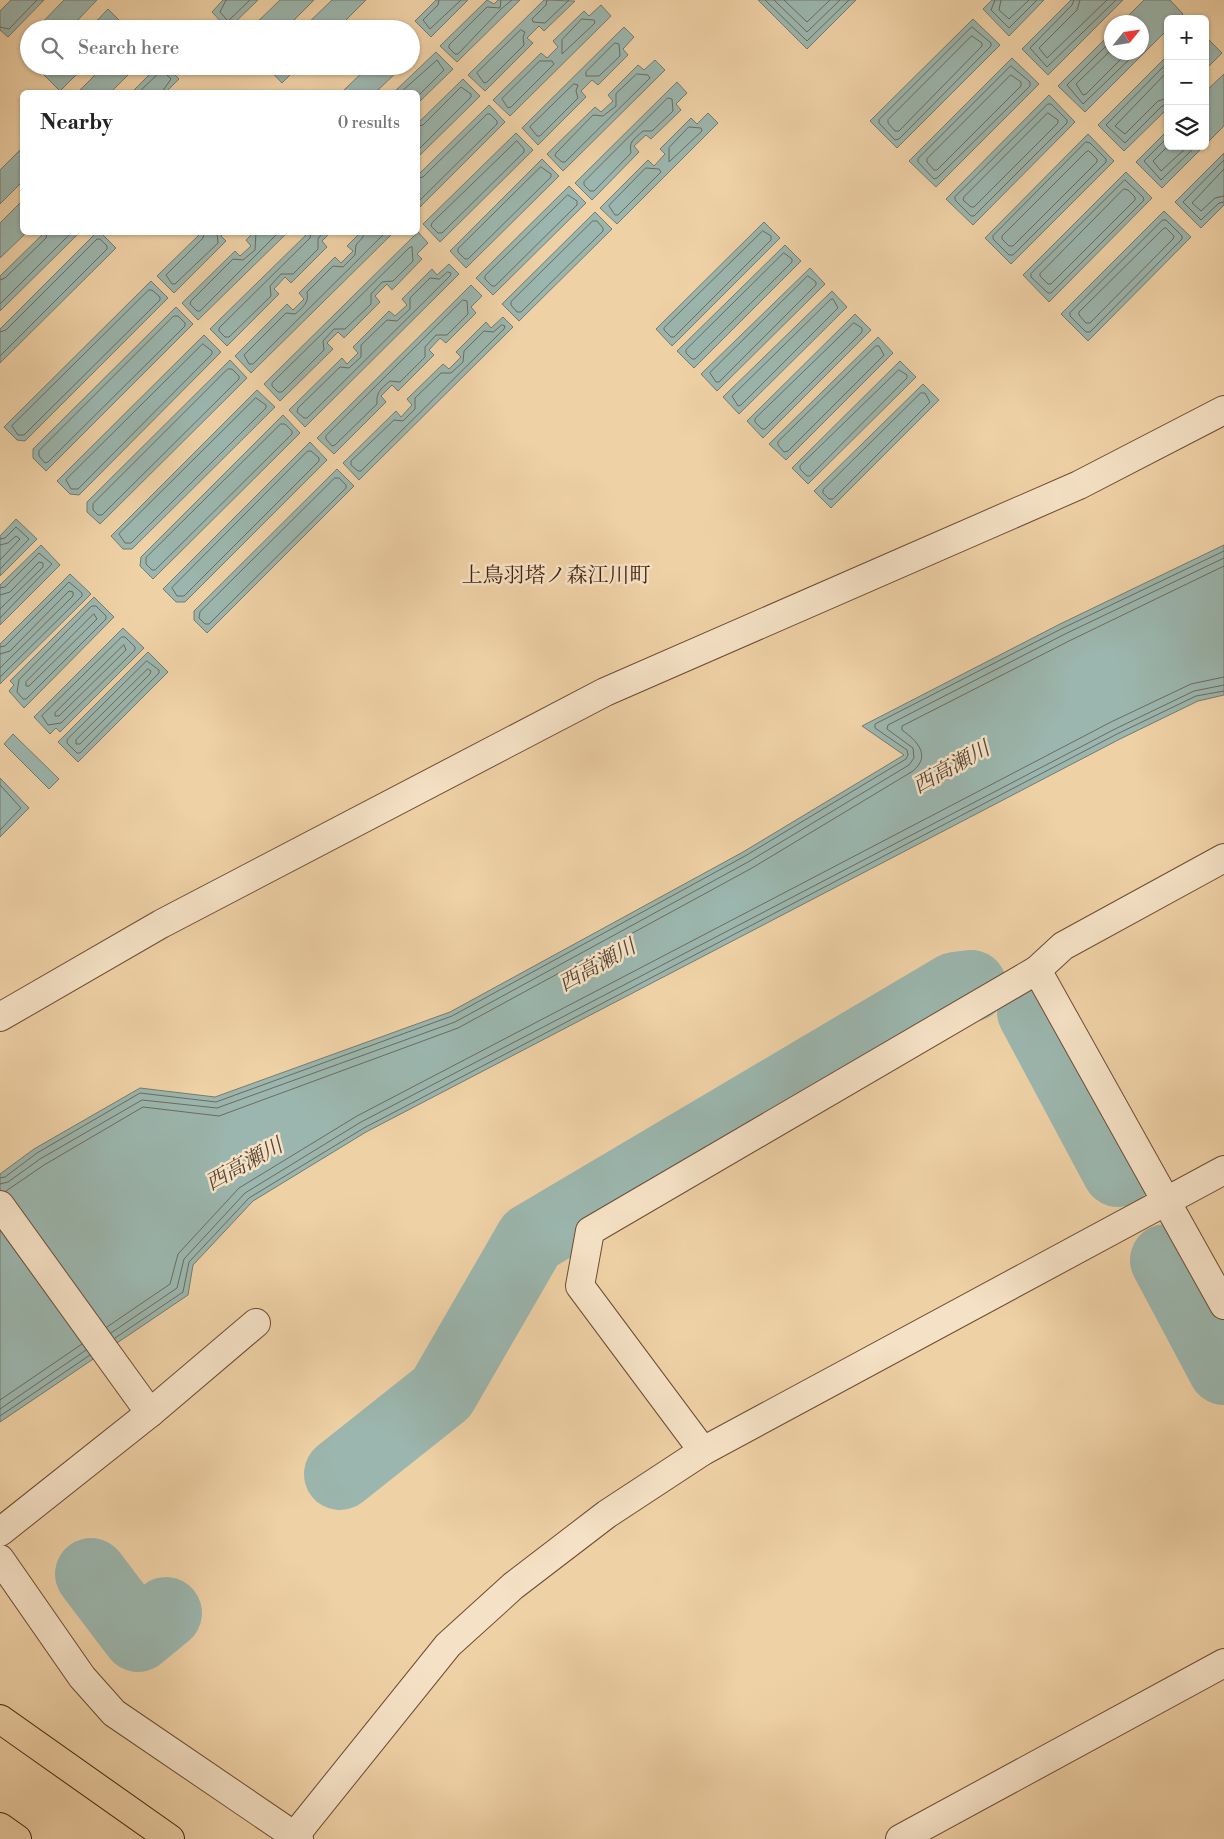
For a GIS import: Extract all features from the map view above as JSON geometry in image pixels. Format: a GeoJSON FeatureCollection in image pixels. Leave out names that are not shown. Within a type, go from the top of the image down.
{"type":"FeatureCollection","features":[{"type":"Feature","properties":{"kind":"highway"},"geometry":{"type":"LineString","coordinates":[[0,1719],[170,1839]]}},
{"type":"Feature","properties":{"kind":"highway"},"geometry":{"type":"LineString","coordinates":[[0,1827],[17,1839]]}},
{"type":"Feature","properties":{"kind":"street"},"geometry":{"type":"LineString","coordinates":[[0,1018],[161,924],[605,692],[1079,485],[1224,410]]}},
{"type":"Feature","properties":{"kind":"street"},"geometry":{"type":"LineString","coordinates":[[704,1451],[580,1286],[590,1231],[1037,970],[1063,946],[1224,858]]}},
{"type":"Feature","properties":{"kind":"street"},"geometry":{"type":"LineString","coordinates":[[1037,970],[1224,1305]]}},
{"type":"Feature","properties":{"kind":"street"},"geometry":{"type":"LineString","coordinates":[[0,1559],[82,1677],[114,1713],[295,1838],[448,1645],[513,1586],[607,1514],[704,1451],[1224,1170]]}},
{"type":"Feature","properties":{"kind":"street"},"geometry":{"type":"LineString","coordinates":[[0,1205],[150,1413]]}},
{"type":"Feature","properties":{"kind":"street"},"geometry":{"type":"LineString","coordinates":[[0,1532],[150,1413],[256,1323]]}},
{"type":"Feature","properties":{"kind":"street"},"geometry":{"type":"LineString","coordinates":[[900,1839],[1224,1663]]}},
{"type":"Feature","properties":{"kind":"water"},"geometry":{"type":"Polygon","coordinates":[[[11,0],[44,0],[25,20],[20,20],[20,25],[8,37],[0,30],[0,11],[11,0]]]}},
{"type":"Feature","properties":{"kind":"water"},"geometry":{"type":"Polygon","coordinates":[[[64,0],[97,0],[78,20],[45,20],[64,0]]]}},
{"type":"Feature","properties":{"kind":"water"},"geometry":{"type":"Polygon","coordinates":[[[223,0],[258,0],[237,20],[220,20],[212,12],[223,0]]]}},
{"type":"Feature","properties":{"kind":"water"},"geometry":{"type":"Polygon","coordinates":[[[280,0],[314,0],[294,20],[259,20],[280,0]]]}},
{"type":"Feature","properties":{"kind":"water"},"geometry":{"type":"Polygon","coordinates":[[[332,0],[366,0],[346,20],[311,20],[332,0]]]}},
{"type":"Feature","properties":{"kind":"water"},"geometry":{"type":"Polygon","coordinates":[[[436,0],[468,0],[431,37],[420,26],[420,20],[416,20],[436,0]]]}},
{"type":"Feature","properties":{"kind":"water"},"geometry":{"type":"Polygon","coordinates":[[[487,0],[494,4],[498,0],[520,0],[457,62],[440,46],[487,0]]]}},
{"type":"Feature","properties":{"kind":"water"},"geometry":{"type":"Polygon","coordinates":[[[544,0],[575,1],[544,31],[539,26],[527,38],[533,43],[485,91],[468,75],[544,0]]]}},
{"type":"Feature","properties":{"kind":"water"},"geometry":{"type":"Polygon","coordinates":[[[758,0],[856,0],[807,49],[758,0]]]}},
{"type":"Feature","properties":{"kind":"water"},"geometry":{"type":"Polygon","coordinates":[[[992,0],[1044,0],[1009,36],[983,9],[992,0]]]}},
{"type":"Feature","properties":{"kind":"water"},"geometry":{"type":"Polygon","coordinates":[[[1071,0],[1123,0],[1108,15],[1104,15],[1104,19],[1048,75],[1022,49],[1071,0]]]}},
{"type":"Feature","properties":{"kind":"water"},"geometry":{"type":"Polygon","coordinates":[[[1144,0],[1170,0],[1183,14],[1164,15],[1164,33],[1149,48],[1149,15],[1129,15],[1144,0]]]}},
{"type":"Feature","properties":{"kind":"water"},"geometry":{"type":"Polygon","coordinates":[[[601,5],[611,16],[510,116],[493,100],[541,53],[547,58],[558,47],[553,41],[584,11],[589,16],[601,5]]]}},
{"type":"Feature","properties":{"kind":"water"},"geometry":{"type":"Polygon","coordinates":[[[108,9],[119,20],[98,20],[108,9]]]}},
{"type":"Feature","properties":{"kind":"water"},"geometry":{"type":"Polygon","coordinates":[[[973,19],[1000,45],[897,148],[870,121],[973,19]]]}},
{"type":"Feature","properties":{"kind":"water"},"geometry":{"type":"Polygon","coordinates":[[[624,27],[634,37],[623,49],[628,55],[598,85],[592,80],[581,91],[586,97],[538,145],[522,128],[624,27]]]}},
{"type":"Feature","properties":{"kind":"water"},"geometry":{"type":"Polygon","coordinates":[[[1104,40],[1104,60],[1137,60],[1085,112],[1058,86],[1104,40]]]}},
{"type":"Feature","properties":{"kind":"water"},"geometry":{"type":"Polygon","coordinates":[[[1209,40],[1222,53],[1209,66],[1209,40]]]}},
{"type":"Feature","properties":{"kind":"water"},"geometry":{"type":"Polygon","coordinates":[[[436,52],[453,69],[420,101],[420,90],[396,90],[412,75],[420,75],[420,67],[436,52]]]}},
{"type":"Feature","properties":{"kind":"water"},"geometry":{"type":"Polygon","coordinates":[[[1012,58],[1039,84],[936,187],[909,161],[1012,58]]]}},
{"type":"Feature","properties":{"kind":"water"},"geometry":{"type":"Polygon","coordinates":[[[1164,59],[1164,112],[1124,151],[1098,125],[1164,59]]]}},
{"type":"Feature","properties":{"kind":"water"},"geometry":{"type":"Polygon","coordinates":[[[655,60],[665,70],[563,171],[547,154],[595,107],[601,112],[613,101],[608,95],[638,65],[644,70],[655,60]]]}},
{"type":"Feature","properties":{"kind":"water"},"geometry":{"type":"Polygon","coordinates":[[[1224,74],[1224,126],[1209,141],[1209,105],[1209,88],[1224,74]]]}},
{"type":"Feature","properties":{"kind":"water"},"geometry":{"type":"Polygon","coordinates":[[[44,75],[76,75],[61,90],[44,75]]]}},
{"type":"Feature","properties":{"kind":"water"},"geometry":{"type":"Polygon","coordinates":[[[95,75],[128,75],[113,90],[80,90],[95,75]]]}},
{"type":"Feature","properties":{"kind":"water"},"geometry":{"type":"Polygon","coordinates":[[[149,75],[175,75],[179,79],[168,90],[134,90],[149,75]]]}},
{"type":"Feature","properties":{"kind":"water"},"geometry":{"type":"Polygon","coordinates":[[[274,75],[290,75],[282,83],[274,75]]]}},
{"type":"Feature","properties":{"kind":"water"},"geometry":{"type":"Polygon","coordinates":[[[360,75],[394,75],[378,90],[344,90],[360,75]]]}},
{"type":"Feature","properties":{"kind":"water"},"geometry":{"type":"Polygon","coordinates":[[[463,79],[480,96],[420,155],[420,121],[463,79]]]}},
{"type":"Feature","properties":{"kind":"water"},"geometry":{"type":"Polygon","coordinates":[[[677,82],[687,93],[676,104],[681,110],[651,139],[646,135],[634,146],[639,152],[592,200],[575,183],[677,82]]]}},
{"type":"Feature","properties":{"kind":"water"},"geometry":{"type":"Polygon","coordinates":[[[1049,95],[1075,122],[973,225],[946,199],[1049,95]]]}},
{"type":"Feature","properties":{"kind":"water"},"geometry":{"type":"Polygon","coordinates":[[[489,105],[505,122],[420,207],[420,173],[489,105]]]}},
{"type":"Feature","properties":{"kind":"water"},"geometry":{"type":"Polygon","coordinates":[[[708,113],[718,123],[617,224],[600,208],[648,160],[654,166],[665,154],[660,149],[691,118],[697,124],[708,113]]]}},
{"type":"Feature","properties":{"kind":"water"},"geometry":{"type":"Polygon","coordinates":[[[516,133],[533,150],[440,242],[423,224],[516,133]]]}},
{"type":"Feature","properties":{"kind":"water"},"geometry":{"type":"Polygon","coordinates":[[[1088,134],[1114,161],[1011,264],[985,238],[1088,134]]]}},
{"type":"Feature","properties":{"kind":"water"},"geometry":{"type":"Polygon","coordinates":[[[1164,134],[1164,150],[1200,150],[1162,188],[1136,162],[1164,134]]]}},
{"type":"Feature","properties":{"kind":"water"},"geometry":{"type":"Polygon","coordinates":[[[20,150],[20,184],[0,204],[0,170],[20,150]]]}},
{"type":"Feature","properties":{"kind":"water"},"geometry":{"type":"Polygon","coordinates":[[[1224,153],[1224,205],[1201,228],[1175,202],[1224,153]]]}},
{"type":"Feature","properties":{"kind":"water"},"geometry":{"type":"Polygon","coordinates":[[[542,159],[559,176],[466,268],[450,251],[542,159]]]}},
{"type":"Feature","properties":{"kind":"water"},"geometry":{"type":"Polygon","coordinates":[[[1126,172],[1152,198],[1049,302],[1023,275],[1126,172]]]}},
{"type":"Feature","properties":{"kind":"water"},"geometry":{"type":"Polygon","coordinates":[[[569,186],[586,203],[493,295],[476,278],[569,186]]]}},
{"type":"Feature","properties":{"kind":"water"},"geometry":{"type":"Polygon","coordinates":[[[20,203],[20,235],[24,235],[0,258],[0,223],[20,203]]]}},
{"type":"Feature","properties":{"kind":"water"},"geometry":{"type":"Polygon","coordinates":[[[1164,211],[1191,237],[1088,341],[1061,314],[1164,211]]]}},
{"type":"Feature","properties":{"kind":"water"},"geometry":{"type":"Polygon","coordinates":[[[595,212],[612,229],[519,321],[502,304],[595,212]]]}},
{"type":"Feature","properties":{"kind":"water"},"geometry":{"type":"Polygon","coordinates":[[[764,222],[780,238],[672,346],[656,329],[764,222]]]}},
{"type":"Feature","properties":{"kind":"water"},"geometry":{"type":"Polygon","coordinates":[[[420,234],[428,243],[417,254],[422,259],[392,290],[387,284],[375,296],[380,302],[344,338],[338,332],[327,343],[333,349],[280,401],[264,384],[415,235],[420,234]]]}},
{"type":"Feature","properties":{"kind":"water"},"geometry":{"type":"Polygon","coordinates":[[[42,235],[77,235],[0,311],[0,276],[42,235]]]}},
{"type":"Feature","properties":{"kind":"water"},"geometry":{"type":"Polygon","coordinates":[[[94,235],[103,235],[116,248],[0,363],[0,329],[94,235]]]}},
{"type":"Feature","properties":{"kind":"water"},"geometry":{"type":"Polygon","coordinates":[[[199,235],[222,235],[226,241],[174,293],[157,276],[199,235]]]}},
{"type":"Feature","properties":{"kind":"water"},"geometry":{"type":"Polygon","coordinates":[[[251,235],[285,235],[198,320],[182,303],[235,251],[240,256],[251,246],[246,240],[251,235]]]}},
{"type":"Feature","properties":{"kind":"water"},"geometry":{"type":"Polygon","coordinates":[[[306,235],[328,235],[322,241],[327,247],[291,283],[285,277],[274,289],[279,294],[227,346],[210,329],[306,235]]]}},
{"type":"Feature","properties":{"kind":"water"},"geometry":{"type":"Polygon","coordinates":[[[358,235],[391,235],[251,373],[235,356],[287,304],[293,310],[304,299],[299,293],[335,257],[341,263],[353,251],[347,246],[358,235]]]}},
{"type":"Feature","properties":{"kind":"water"},"geometry":{"type":"Polygon","coordinates":[[[785,245],[801,261],[694,368],[677,351],[785,245]]]}},
{"type":"Feature","properties":{"kind":"water"},"geometry":{"type":"Polygon","coordinates":[[[449,264],[459,274],[305,427],[289,410],[342,358],[347,364],[358,353],[353,347],[389,311],[395,316],[407,305],[402,299],[432,269],[437,275],[449,264]]]}},
{"type":"Feature","properties":{"kind":"water"},"geometry":{"type":"Polygon","coordinates":[[[810,268],[825,284],[717,391],[701,374],[810,268]]]}},
{"type":"Feature","properties":{"kind":"water"},"geometry":{"type":"Polygon","coordinates":[[[151,281],[168,298],[25,441],[17,440],[4,427],[151,281]]]}},
{"type":"Feature","properties":{"kind":"water"},"geometry":{"type":"Polygon","coordinates":[[[471,285],[482,296],[471,307],[476,313],[446,343],[440,338],[429,350],[434,355],[398,391],[392,385],[381,396],[386,402],[334,454],[317,438],[471,285]]]}},
{"type":"Feature","properties":{"kind":"water"},"geometry":{"type":"Polygon","coordinates":[[[832,291],[847,307],[739,414],[723,397],[832,291]]]}},
{"type":"Feature","properties":{"kind":"water"},"geometry":{"type":"Polygon","coordinates":[[[176,307],[193,324],[46,471],[33,458],[33,449],[176,307]]]}},
{"type":"Feature","properties":{"kind":"water"},"geometry":{"type":"Polygon","coordinates":[[[855,314],[871,330],[763,438],[747,421],[855,314]]]}},
{"type":"Feature","properties":{"kind":"water"},"geometry":{"type":"Polygon","coordinates":[[[503,317],[513,327],[359,480],[343,463],[396,411],[401,417],[412,405],[407,399],[443,364],[449,369],[461,357],[456,352],[486,322],[491,328],[503,317]]]}},
{"type":"Feature","properties":{"kind":"water"},"geometry":{"type":"Polygon","coordinates":[[[204,335],[221,352],[79,495],[70,494],[57,481],[204,335]]]}},
{"type":"Feature","properties":{"kind":"water"},"geometry":{"type":"Polygon","coordinates":[[[878,337],[893,353],[786,460],[769,444],[878,337]]]}},
{"type":"Feature","properties":{"kind":"water"},"geometry":{"type":"Polygon","coordinates":[[[230,360],[247,378],[100,524],[87,512],[87,502],[230,360]]]}},
{"type":"Feature","properties":{"kind":"water"},"geometry":{"type":"Polygon","coordinates":[[[900,361],[916,377],[808,484],[792,468],[900,361]]]}},
{"type":"Feature","properties":{"kind":"water"},"geometry":{"type":"Polygon","coordinates":[[[923,384],[939,400],[831,508],[814,491],[923,384]]]}},
{"type":"Feature","properties":{"kind":"water"},"geometry":{"type":"Polygon","coordinates":[[[257,390],[275,407],[132,549],[123,549],[111,536],[257,390]]]}},
{"type":"Feature","properties":{"kind":"water"},"geometry":{"type":"Polygon","coordinates":[[[283,415],[300,433],[153,579],[140,566],[141,557],[283,415]]]}},
{"type":"Feature","properties":{"kind":"water"},"geometry":{"type":"Polygon","coordinates":[[[310,442],[327,460],[185,602],[176,602],[163,589],[310,442]]]}},
{"type":"Feature","properties":{"kind":"water"},"geometry":{"type":"Polygon","coordinates":[[[337,469],[354,486],[207,633],[194,620],[194,611],[337,469]]]}},
{"type":"Feature","properties":{"kind":"water"},"geometry":{"type":"Polygon","coordinates":[[[16,519],[37,539],[0,576],[0,536],[16,519]]]}},
{"type":"Feature","properties":{"kind":"water"},"geometry":{"type":"Polygon","coordinates":[[[41,545],[60,565],[0,625],[0,585],[41,545]]]}},
{"type":"Feature","properties":{"kind":"water","name":"西高瀬川"},"geometry":{"type":"Polygon","coordinates":[[[1224,545],[1224,695],[1198,701],[1120,739],[366,1132],[253,1201],[193,1265],[188,1295],[0,1422],[0,1174],[34,1149],[140,1088],[215,1097],[450,1012],[743,852],[904,755],[862,726],[1060,624],[1224,545]]]}},
{"type":"Feature","properties":{"kind":"water"},"geometry":{"type":"Polygon","coordinates":[[[70,574],[91,594],[0,684],[0,644],[70,574]]]}},
{"type":"Feature","properties":{"kind":"water"},"geometry":{"type":"Polygon","coordinates":[[[94,597],[114,617],[24,708],[9,691],[14,685],[10,681],[94,597]]]}},
{"type":"Feature","properties":{"kind":"water"},"geometry":{"type":"Polygon","coordinates":[[[123,628],[144,648],[60,732],[56,728],[50,734],[34,717],[123,628]]]}},
{"type":"Feature","properties":{"kind":"water"},"geometry":{"type":"Polygon","coordinates":[[[148,652],[168,672],[78,762],[58,742],[148,652]]]}},
{"type":"Feature","properties":{"kind":"water"},"geometry":{"type":"Polygon","coordinates":[[[13,734],[59,779],[49,789],[4,744],[13,734]]]}},
{"type":"Feature","properties":{"kind":"water"},"geometry":{"type":"Polygon","coordinates":[[[0,778],[29,808],[0,837],[0,778]]]}},
{"type":"Feature","properties":{"kind":"waterway"},"geometry":{"type":"LineString","coordinates":[[340,1474],[442,1393],[531,1239],[955,988],[971,986]]}},
{"type":"Feature","properties":{"kind":"waterway"},"geometry":{"type":"LineString","coordinates":[[1033,1012],[1118,1171]]}},
{"type":"Feature","properties":{"kind":"waterway"},"geometry":{"type":"LineString","coordinates":[[1166,1260],[1224,1369]]}},
{"type":"Feature","properties":{"kind":"waterway"},"geometry":{"type":"LineString","coordinates":[[91,1574],[138,1636],[166,1613]]}},
{"type":"Feature","properties":{"kind":"district","name":"上鳥羽塔ノ森江川町"},"geometry":{"type":"Point","coordinates":[556,575]}}]}
